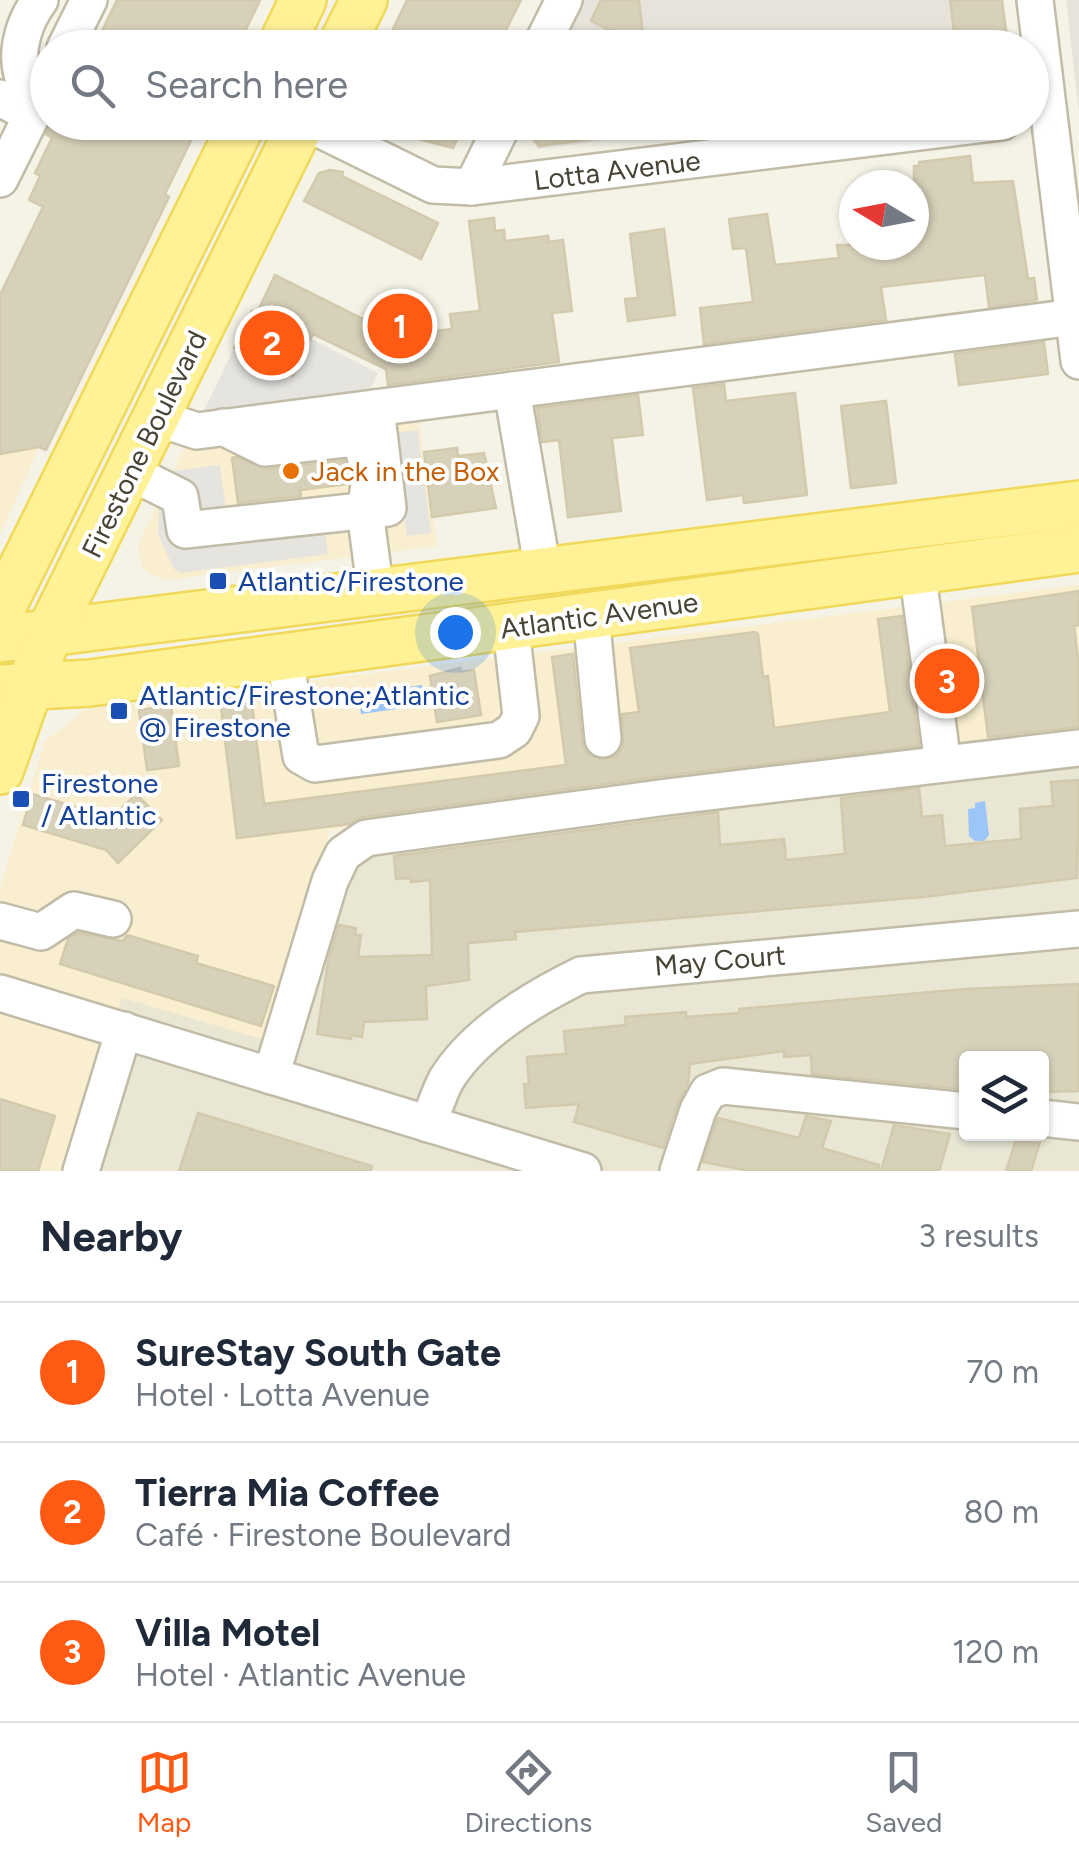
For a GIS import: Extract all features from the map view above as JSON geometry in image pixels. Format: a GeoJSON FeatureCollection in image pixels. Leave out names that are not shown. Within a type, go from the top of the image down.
{"type":"FeatureCollection","features":[{"type":"Feature","properties":{"kind":"main road"},"geometry":{"type":"LineString","coordinates":[[289,30],[304,0]]}},
{"type":"Feature","properties":{"kind":"main road"},"geometry":{"type":"LineString","coordinates":[[315,30],[329,0]]}},
{"type":"Feature","properties":{"kind":"main road"},"geometry":{"type":"LineString","coordinates":[[349,30],[364,0]]}},
{"type":"Feature","properties":{"kind":"main road","name":"Firestone Boulevard"},"geometry":{"type":"LineString","coordinates":[[0,612],[234,140]]}},
{"type":"Feature","properties":{"kind":"main road","name":"Firestone Boulevard"},"geometry":{"type":"LineString","coordinates":[[0,771],[15,688],[48,635],[295,140]]}},
{"type":"Feature","properties":{"kind":"main road","name":"Atlantic Avenue"},"geometry":{"type":"LineString","coordinates":[[0,639],[1079,504]]}},
{"type":"Feature","properties":{"kind":"main road","name":"Atlantic Avenue"},"geometry":{"type":"LineString","coordinates":[[15,688],[285,658],[1079,549]]}},
{"type":"Feature","properties":{"kind":"street"},"geometry":{"type":"LineString","coordinates":[[30,83],[18,62],[20,43],[40,0]]}},
{"type":"Feature","properties":{"kind":"street"},"geometry":{"type":"LineString","coordinates":[[549,30],[564,0]]}},
{"type":"Feature","properties":{"kind":"street"},"geometry":{"type":"LineString","coordinates":[[1035,0],[1036,30]]}},
{"type":"Feature","properties":{"kind":"street"},"geometry":{"type":"LineString","coordinates":[[70,30],[77,4]]}},
{"type":"Feature","properties":{"kind":"street"},"geometry":{"type":"LineString","coordinates":[[0,98],[30,97]]}},
{"type":"Feature","properties":{"kind":"street"},"geometry":{"type":"LineString","coordinates":[[0,179],[30,118]]}},
{"type":"Feature","properties":{"kind":"street","name":"Lotta Avenue"},"geometry":{"type":"LineString","coordinates":[[341,140],[433,185],[472,188],[857,140]]}},
{"type":"Feature","properties":{"kind":"street"},"geometry":{"type":"LineString","coordinates":[[472,188],[495,140]]}},
{"type":"Feature","properties":{"kind":"street"},"geometry":{"type":"LineString","coordinates":[[1044,140],[1079,361]]}},
{"type":"Feature","properties":{"kind":"street"},"geometry":{"type":"LineString","coordinates":[[157,418],[197,431],[1074,318]]}},
{"type":"Feature","properties":{"kind":"street"},"geometry":{"type":"LineString","coordinates":[[512,390],[543,571]]}},
{"type":"Feature","properties":{"kind":"street"},"geometry":{"type":"LineString","coordinates":[[130,472],[180,497],[185,530],[388,508],[376,408]]}},
{"type":"Feature","properties":{"kind":"street"},"geometry":{"type":"LineString","coordinates":[[223,427],[265,448],[345,438],[358,442],[366,454],[370,479],[365,511],[376,594]]}},
{"type":"Feature","properties":{"kind":"street"},"geometry":{"type":"LineString","coordinates":[[918,569],[943,764]]}},
{"type":"Feature","properties":{"kind":"street"},"geometry":{"type":"LineString","coordinates":[[591,615],[604,739]]}},
{"type":"Feature","properties":{"kind":"street"},"geometry":{"type":"LineString","coordinates":[[285,658],[301,756],[315,764],[480,743],[498,740],[514,730],[521,716],[511,628]]}},
{"type":"Feature","properties":{"kind":"street"},"geometry":{"type":"LineString","coordinates":[[271,1076],[330,881],[343,854],[366,838],[1079,748]]}},
{"type":"Feature","properties":{"kind":"street"},"geometry":{"type":"LineString","coordinates":[[0,922],[41,932],[74,910],[113,919]]}},
{"type":"Feature","properties":{"kind":"street","name":"May Court"},"geometry":{"type":"LineString","coordinates":[[428,1124],[447,1079],[472,1051],[540,995],[580,975],[1079,929]]}},
{"type":"Feature","properties":{"kind":"street"},"geometry":{"type":"LineString","coordinates":[[0,993],[583,1171]]}},
{"type":"Feature","properties":{"kind":"street"},"geometry":{"type":"LineString","coordinates":[[81,1171],[124,1030]]}},
{"type":"Feature","properties":{"kind":"street"},"geometry":{"type":"LineString","coordinates":[[678,1171],[698,1110],[708,1092],[723,1086],[959,1109]]}},
{"type":"Feature","properties":{"kind":"street"},"geometry":{"type":"LineString","coordinates":[[1049,1119],[1079,1122]]}},
{"type":"Feature","properties":{"kind":"shaded area"},"geometry":{"type":"Polygon","coordinates":[[[580,0],[1003,0],[1007,30],[565,30],[580,0]]]}},
{"type":"Feature","properties":{"kind":"shaded area"},"geometry":{"type":"Polygon","coordinates":[[[1066,0],[1079,0],[1079,114],[1066,0]]]}},
{"type":"Feature","properties":{"kind":"shaded area"},"geometry":{"type":"Polygon","coordinates":[[[531,140],[609,140],[538,149],[531,140]]]}},
{"type":"Feature","properties":{"kind":"shaded area"},"geometry":{"type":"Polygon","coordinates":[[[311,339],[378,373],[365,399],[200,419],[234,348],[292,376],[311,339]]]}},
{"type":"Feature","properties":{"kind":"shaded area"},"geometry":{"type":"Polygon","coordinates":[[[418,415],[437,546],[166,580],[148,573],[142,566],[138,545],[184,448],[418,415]]]}},
{"type":"Feature","properties":{"kind":"shaded area"},"geometry":{"type":"Polygon","coordinates":[[[418,430],[431,533],[407,536],[393,433],[418,430]]]}},
{"type":"Feature","properties":{"kind":"shaded area"},"geometry":{"type":"Polygon","coordinates":[[[39,447],[5,524],[0,534],[0,454],[39,447]]]}},
{"type":"Feature","properties":{"kind":"shaded area"},"geometry":{"type":"Polygon","coordinates":[[[220,465],[226,510],[321,498],[328,554],[180,573],[174,569],[158,535],[159,500],[173,471],[220,465]]]}},
{"type":"Feature","properties":{"kind":"shaded area"},"geometry":{"type":"Polygon","coordinates":[[[1079,585],[1079,736],[330,830],[269,1041],[122,998],[70,1171],[0,1171],[0,888],[45,741],[86,709],[1079,585]]]}},
{"type":"Feature","properties":{"kind":"shaded area"},"geometry":{"type":"Polygon","coordinates":[[[1079,757],[1079,1171],[70,1171],[122,997],[269,1041],[354,854],[1079,757]]]}},
{"type":"Feature","properties":{"kind":"water"},"geometry":{"type":"Polygon","coordinates":[[[422,685],[425,705],[361,714],[358,694],[422,685]]]}},
{"type":"Feature","properties":{"kind":"water"},"geometry":{"type":"Polygon","coordinates":[[[985,801],[989,835],[984,841],[975,841],[969,836],[968,809],[985,801]]]}},
{"type":"Feature","properties":{"kind":"building"},"geometry":{"type":"Polygon","coordinates":[[[117,0],[260,0],[246,30],[102,30],[117,0]]]}},
{"type":"Feature","properties":{"kind":"building"},"geometry":{"type":"Polygon","coordinates":[[[407,0],[521,0],[506,30],[393,30],[407,0]]]}},
{"type":"Feature","properties":{"kind":"building"},"geometry":{"type":"Polygon","coordinates":[[[601,0],[639,0],[642,30],[609,30],[591,21],[601,0]]]}},
{"type":"Feature","properties":{"kind":"building"},"geometry":{"type":"Polygon","coordinates":[[[950,0],[1002,0],[1006,30],[954,30],[950,0]]]}},
{"type":"Feature","properties":{"kind":"building"},"geometry":{"type":"Polygon","coordinates":[[[51,140],[191,140],[165,194],[169,197],[46,450],[39,447],[0,454],[0,295],[43,207],[29,200],[40,176],[35,173],[51,140]]]}},
{"type":"Feature","properties":{"kind":"building"},"geometry":{"type":"Polygon","coordinates":[[[422,140],[457,140],[453,148],[422,140]]]}},
{"type":"Feature","properties":{"kind":"building"},"geometry":{"type":"Polygon","coordinates":[[[534,140],[585,140],[539,146],[534,140]]]}},
{"type":"Feature","properties":{"kind":"building"},"geometry":{"type":"Polygon","coordinates":[[[970,156],[973,183],[1013,181],[1028,279],[1034,278],[1037,300],[989,307],[985,275],[881,287],[886,320],[704,344],[700,308],[753,302],[746,248],[733,249],[729,219],[767,214],[775,265],[839,258],[929,260],[929,170],[914,170],[919,162],[970,156]]]}},
{"type":"Feature","properties":{"kind":"building"},"geometry":{"type":"Polygon","coordinates":[[[343,172],[342,176],[438,223],[421,259],[304,201],[319,173],[343,172]]]}},
{"type":"Feature","properties":{"kind":"building"},"geometry":{"type":"Polygon","coordinates":[[[494,218],[495,231],[504,230],[505,241],[548,236],[549,242],[563,240],[572,311],[552,313],[559,362],[388,385],[386,369],[313,334],[293,376],[234,348],[275,275],[385,330],[381,338],[452,329],[450,314],[480,311],[469,221],[494,218]]]}},
{"type":"Feature","properties":{"kind":"building"},"geometry":{"type":"Polygon","coordinates":[[[664,229],[675,315],[628,321],[625,299],[638,298],[630,234],[664,229]]]}},
{"type":"Feature","properties":{"kind":"building"},"geometry":{"type":"Polygon","coordinates":[[[1044,342],[1048,374],[959,385],[955,354],[1044,342]]]}},
{"type":"Feature","properties":{"kind":"building"},"geometry":{"type":"Polygon","coordinates":[[[724,384],[726,401],[795,393],[807,495],[744,503],[743,495],[707,500],[693,388],[724,384]]]}},
{"type":"Feature","properties":{"kind":"building"},"geometry":{"type":"Polygon","coordinates":[[[638,395],[643,435],[612,438],[621,511],[568,517],[559,440],[542,442],[537,408],[638,395]]]}},
{"type":"Feature","properties":{"kind":"building"},"geometry":{"type":"Polygon","coordinates":[[[886,401],[896,483],[851,488],[841,406],[886,401]]]}},
{"type":"Feature","properties":{"kind":"building"},"geometry":{"type":"Polygon","coordinates":[[[457,448],[458,456],[484,453],[496,508],[432,517],[424,452],[457,448]]]}},
{"type":"Feature","properties":{"kind":"building","name":"Jack in the Box"},"geometry":{"type":"Polygon","coordinates":[[[232,458],[267,469],[344,460],[348,484],[300,490],[301,496],[238,503],[232,458]]]}},
{"type":"Feature","properties":{"kind":"building"},"geometry":{"type":"Polygon","coordinates":[[[1079,591],[1079,625],[1074,626],[1079,727],[988,737],[972,607],[1079,591]]]}},
{"type":"Feature","properties":{"kind":"building"},"geometry":{"type":"Polygon","coordinates":[[[902,616],[919,746],[664,776],[237,838],[220,699],[251,695],[264,804],[566,765],[552,657],[573,654],[582,742],[586,752],[604,760],[616,756],[623,747],[622,714],[639,712],[630,648],[755,632],[763,677],[768,676],[774,728],[890,712],[878,619],[902,616]]]}},
{"type":"Feature","properties":{"kind":"building"},"geometry":{"type":"Polygon","coordinates":[[[460,668],[461,672],[474,670],[481,715],[437,722],[430,676],[460,668]]]}},
{"type":"Feature","properties":{"kind":"building"},"geometry":{"type":"Polygon","coordinates":[[[171,706],[179,766],[147,770],[139,710],[171,706]]]}},
{"type":"Feature","properties":{"kind":"building"},"geometry":{"type":"Polygon","coordinates":[[[1079,780],[1077,878],[923,897],[515,932],[516,939],[468,943],[469,980],[426,986],[427,1019],[364,1022],[362,1037],[351,1035],[351,1039],[317,1034],[328,962],[339,925],[356,928],[355,935],[361,935],[358,957],[432,955],[430,880],[396,879],[394,856],[718,812],[720,845],[784,839],[786,860],[845,854],[841,798],[919,788],[922,817],[942,815],[945,846],[1021,839],[1020,809],[1053,806],[1051,782],[1079,780]]]}},
{"type":"Feature","properties":{"kind":"building"},"geometry":{"type":"Polygon","coordinates":[[[32,794],[112,818],[136,794],[162,820],[118,863],[106,850],[23,825],[32,794]]]}},
{"type":"Feature","properties":{"kind":"building"},"geometry":{"type":"Polygon","coordinates":[[[78,933],[123,941],[127,935],[198,956],[196,963],[274,986],[261,1026],[60,964],[68,939],[78,933]]]}},
{"type":"Feature","properties":{"kind":"building"},"geometry":{"type":"Polygon","coordinates":[[[1079,984],[1079,1091],[1049,1092],[1049,1051],[959,1051],[959,1089],[812,1074],[811,1055],[784,1057],[784,1051],[690,1064],[688,1084],[663,1148],[574,1122],[579,1104],[526,1108],[527,1057],[566,1054],[564,1031],[626,1025],[625,1017],[739,1013],[739,1009],[965,989],[1079,984]]]}},
{"type":"Feature","properties":{"kind":"building"},"geometry":{"type":"Polygon","coordinates":[[[0,1099],[55,1116],[38,1171],[0,1171],[0,1099]]]}},
{"type":"Feature","properties":{"kind":"building"},"geometry":{"type":"Polygon","coordinates":[[[198,1113],[372,1166],[371,1171],[179,1171],[198,1113]]]}},
{"type":"Feature","properties":{"kind":"building"},"geometry":{"type":"Polygon","coordinates":[[[806,1116],[831,1121],[822,1148],[879,1165],[878,1171],[750,1171],[703,1162],[718,1118],[799,1138],[806,1116]]]}},
{"type":"Feature","properties":{"kind":"building"},"geometry":{"type":"Polygon","coordinates":[[[894,1125],[950,1134],[939,1171],[881,1171],[894,1125]]]}},
{"type":"Feature","properties":{"kind":"building"},"geometry":{"type":"Polygon","coordinates":[[[1016,1141],[1040,1141],[1031,1171],[1006,1171],[1016,1141]]]}},
{"type":"Feature","properties":{"kind":"place","name":"SureStay South Gate"},"geometry":{"type":"Point","coordinates":[400,326]}},
{"type":"Feature","properties":{"kind":"place","name":"Tierra Mia Coffee"},"geometry":{"type":"Point","coordinates":[272,343]}},
{"type":"Feature","properties":{"kind":"place","name":"Jack in the Box"},"geometry":{"type":"Point","coordinates":[291,471]}},
{"type":"Feature","properties":{"kind":"place","name":"Atlantic/Firestone"},"geometry":{"type":"Point","coordinates":[218,581]}},
{"type":"Feature","properties":{"kind":"place","name":"Villa Motel"},"geometry":{"type":"Point","coordinates":[947,681]}},
{"type":"Feature","properties":{"kind":"place","name":"Atlantic/Firestone;Atlantic @ Firestone"},"geometry":{"type":"Point","coordinates":[119,711]}},
{"type":"Feature","properties":{"kind":"place","name":"Firestone / Atlantic"},"geometry":{"type":"Point","coordinates":[21,799]}}]}
